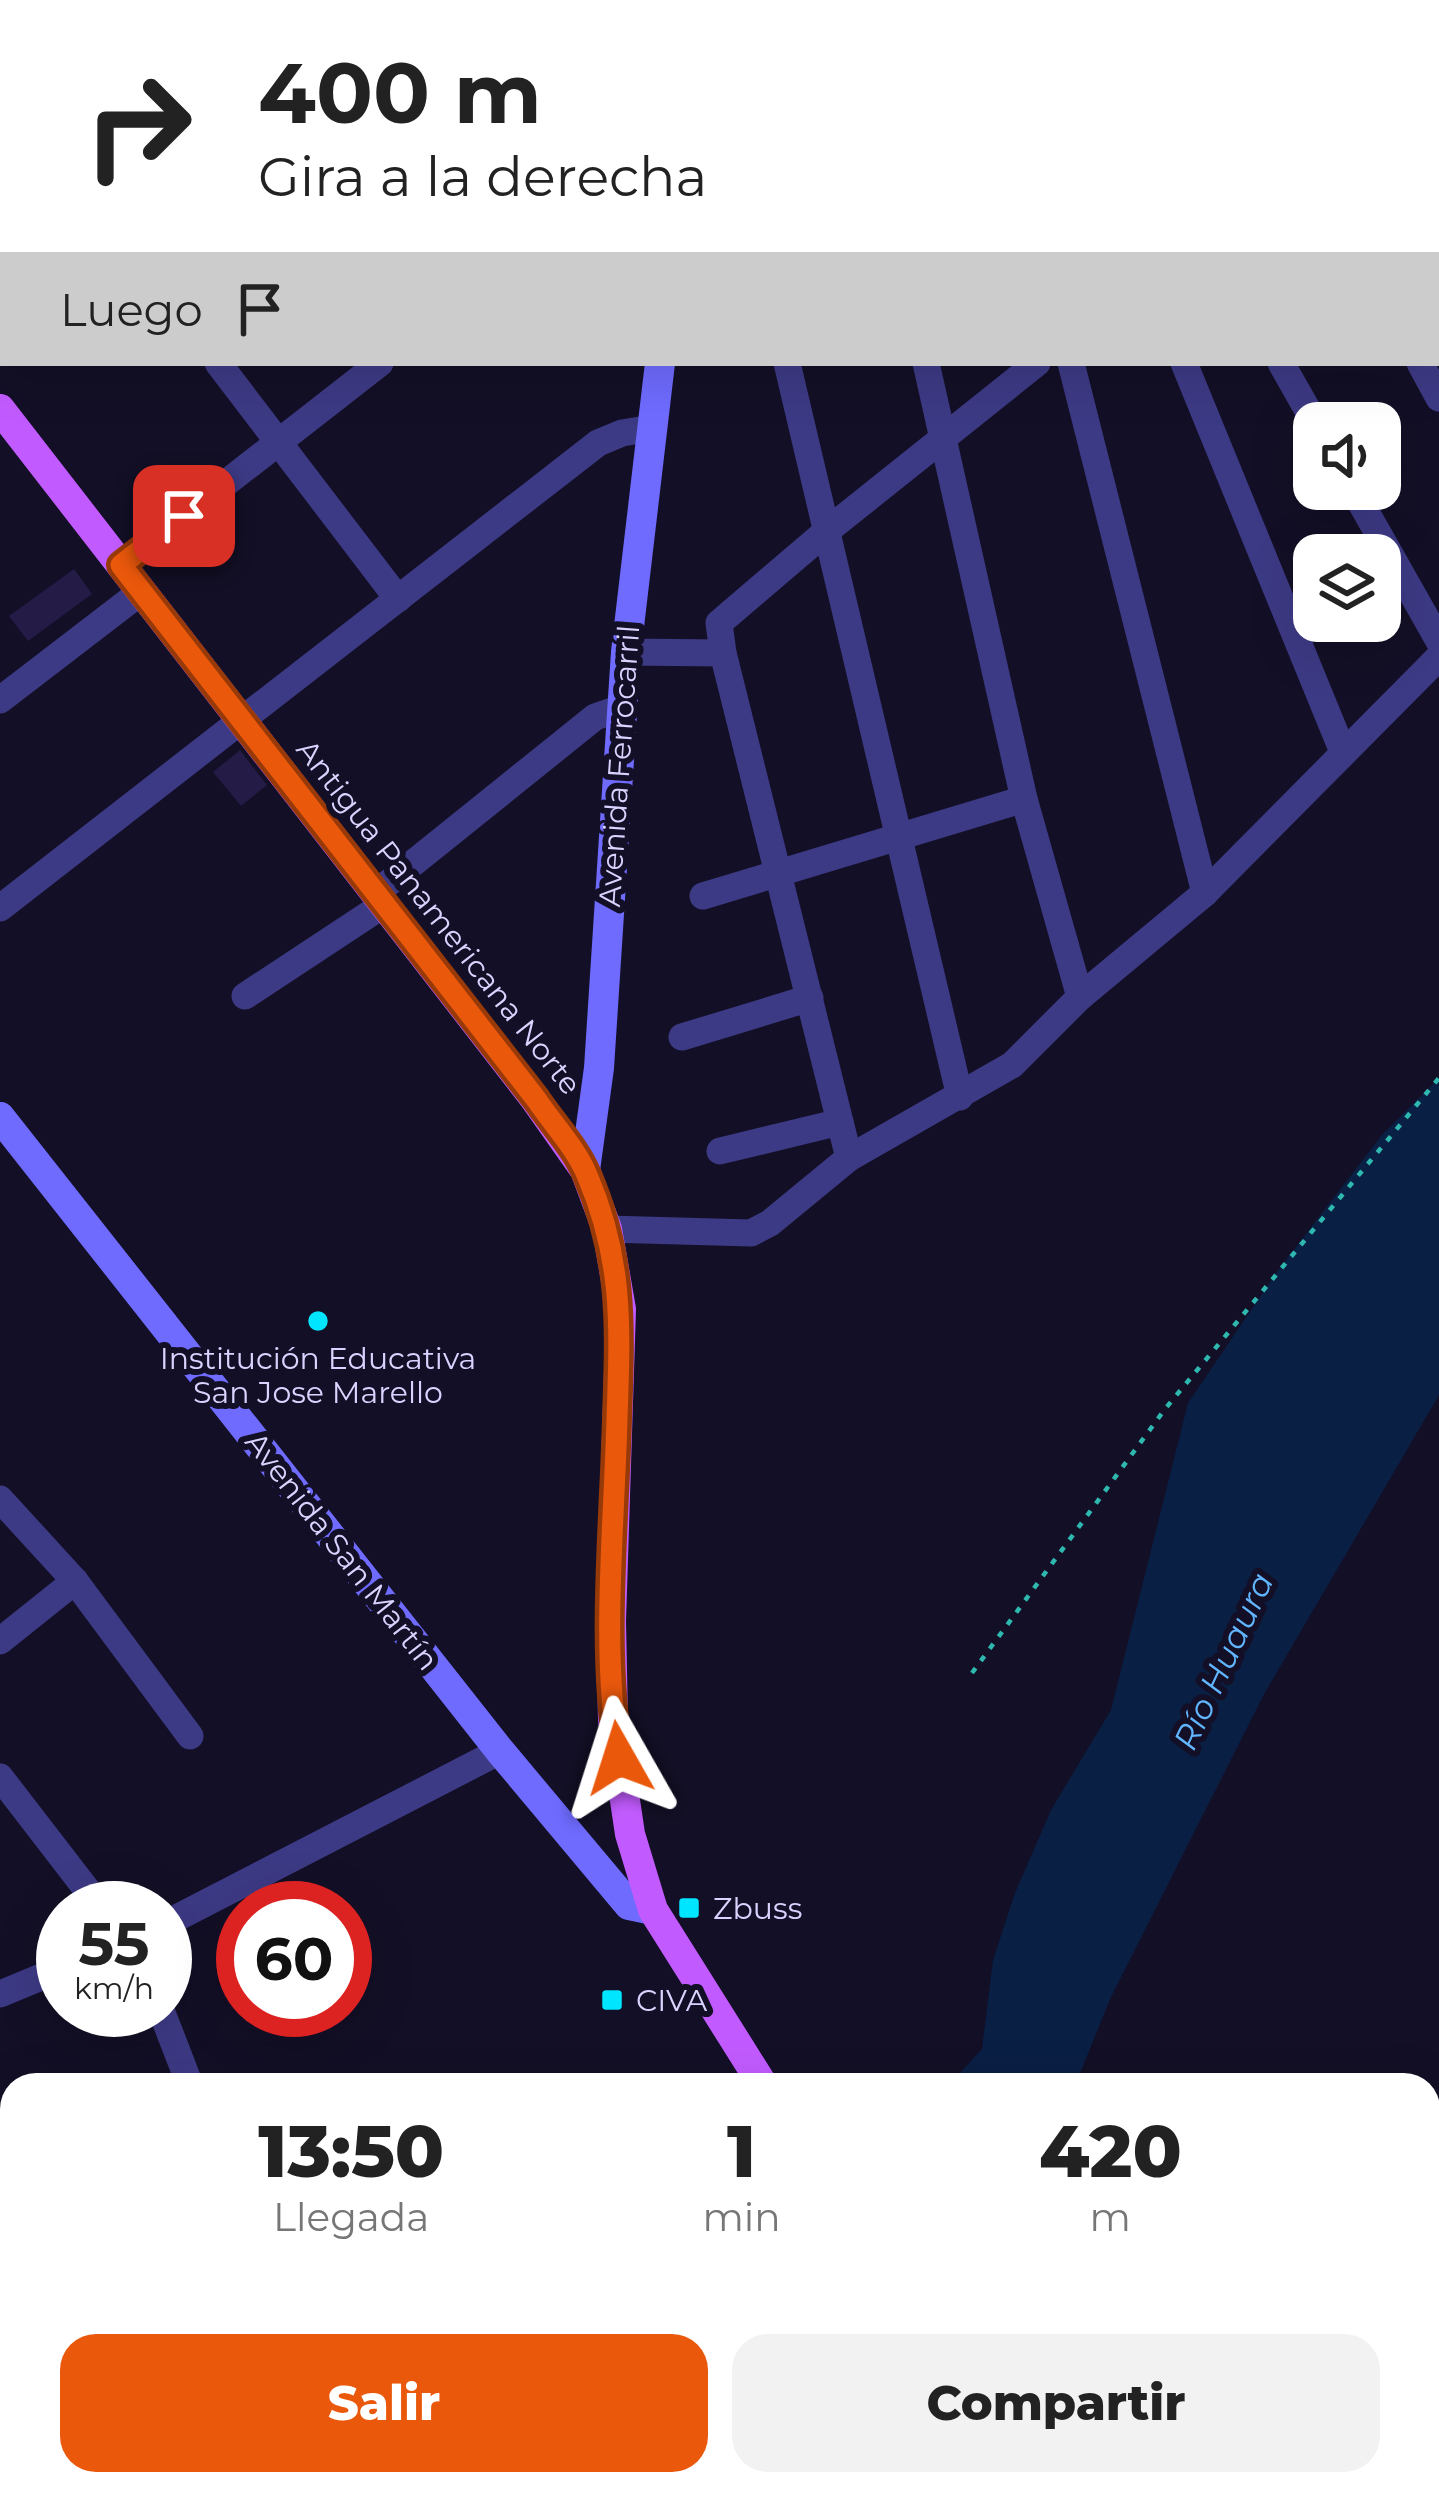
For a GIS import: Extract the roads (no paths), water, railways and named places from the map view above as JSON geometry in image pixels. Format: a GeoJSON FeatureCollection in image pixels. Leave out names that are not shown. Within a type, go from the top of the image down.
{"type":"FeatureCollection","features":[{"type":"Feature","properties":{"kind":"main road","name":"Avenida Ferrocarril"},"geometry":{"type":"LineString","coordinates":[[585,1170],[599,1068],[626,652],[660,366]]}},
{"type":"Feature","properties":{"kind":"main road","name":"Antigua Panamericana Norte"},"geometry":{"type":"LineString","coordinates":[[0,409],[536,1099],[585,1170],[607,1229],[621,1309],[611,1621],[613,1720],[630,1834],[653,1910],[748,2073]]}},
{"type":"Feature","properties":{"kind":"main road","name":"Avenida San Martín"},"geometry":{"type":"LineString","coordinates":[[3,1126],[500,1751],[629,1905],[653,1910]]}},
{"type":"Feature","properties":{"kind":"street"},"geometry":{"type":"LineString","coordinates":[[220,366],[398,599]]}},
{"type":"Feature","properties":{"kind":"street"},"geometry":{"type":"LineString","coordinates":[[121,565],[376,366]]}},
{"type":"Feature","properties":{"kind":"street"},"geometry":{"type":"LineString","coordinates":[[788,366],[960,1097]]}},
{"type":"Feature","properties":{"kind":"street"},"geometry":{"type":"LineString","coordinates":[[927,366],[1024,799],[1080,997]]}},
{"type":"Feature","properties":{"kind":"street"},"geometry":{"type":"LineString","coordinates":[[848,1158],[719,623],[1032,366]]}},
{"type":"Feature","properties":{"kind":"street"},"geometry":{"type":"LineString","coordinates":[[1072,366],[1205,893]]}},
{"type":"Feature","properties":{"kind":"street"},"geometry":{"type":"LineString","coordinates":[[1185,366],[1343,752]]}},
{"type":"Feature","properties":{"kind":"street"},"geometry":{"type":"LineString","coordinates":[[1422,366],[1439,398]]}},
{"type":"Feature","properties":{"kind":"street"},"geometry":{"type":"LineString","coordinates":[[1293,367],[1307,402]]}},
{"type":"Feature","properties":{"kind":"street"},"geometry":{"type":"LineString","coordinates":[[0,908],[598,443],[652,428]]}},
{"type":"Feature","properties":{"kind":"street"},"geometry":{"type":"LineString","coordinates":[[1365,510],[1439,640]]}},
{"type":"Feature","properties":{"kind":"street"},"geometry":{"type":"LineString","coordinates":[[0,700],[142,591]]}},
{"type":"Feature","properties":{"kind":"street"},"geometry":{"type":"LineString","coordinates":[[626,652],[723,653]]}},
{"type":"Feature","properties":{"kind":"street"},"geometry":{"type":"LineString","coordinates":[[607,1229],[751,1233],[770,1223],[848,1158],[1012,1065],[1080,997],[1205,893],[1439,657]]}},
{"type":"Feature","properties":{"kind":"street"},"geometry":{"type":"LineString","coordinates":[[245,996],[380,899],[595,717],[621,708]]}},
{"type":"Feature","properties":{"kind":"street"},"geometry":{"type":"LineString","coordinates":[[703,896],[1024,799]]}},
{"type":"Feature","properties":{"kind":"street"},"geometry":{"type":"LineString","coordinates":[[682,1037],[810,998]]}},
{"type":"Feature","properties":{"kind":"street"},"geometry":{"type":"LineString","coordinates":[[720,1151],[840,1122]]}},
{"type":"Feature","properties":{"kind":"street"},"geometry":{"type":"LineString","coordinates":[[0,1499],[75,1581],[190,1736]]}},
{"type":"Feature","properties":{"kind":"street"},"geometry":{"type":"LineString","coordinates":[[0,1641],[75,1581]]}},
{"type":"Feature","properties":{"kind":"street"},"geometry":{"type":"LineString","coordinates":[[192,1910],[500,1751]]}},
{"type":"Feature","properties":{"kind":"street"},"geometry":{"type":"LineString","coordinates":[[0,1777],[80,1881]]}},
{"type":"Feature","properties":{"kind":"street"},"geometry":{"type":"LineString","coordinates":[[0,1994],[36,1979]]}},
{"type":"Feature","properties":{"kind":"street"},"geometry":{"type":"LineString","coordinates":[[171,2037],[185,2073]]}},
{"type":"Feature","properties":{"kind":"water","name":"Río Huaura"},"geometry":{"type":"Polygon","coordinates":[[[1439,1078],[1439,1395],[1263,1696],[1110,1999],[1081,2071],[960,2073],[982,2049],[993,1960],[1015,1893],[1051,1810],[1111,1710],[1188,1403],[1276,1273],[1381,1136],[1439,1078]]]}},
{"type":"Feature","properties":{"kind":"place","name":"Institución Educativa San Jose Marello"},"geometry":{"type":"Point","coordinates":[318,1321]}},
{"type":"Feature","properties":{"kind":"place","name":"Zbuss"},"geometry":{"type":"Point","coordinates":[689,1908]}},
{"type":"Feature","properties":{"kind":"place","name":"CIVA"},"geometry":{"type":"Point","coordinates":[612,2000]}}]}
